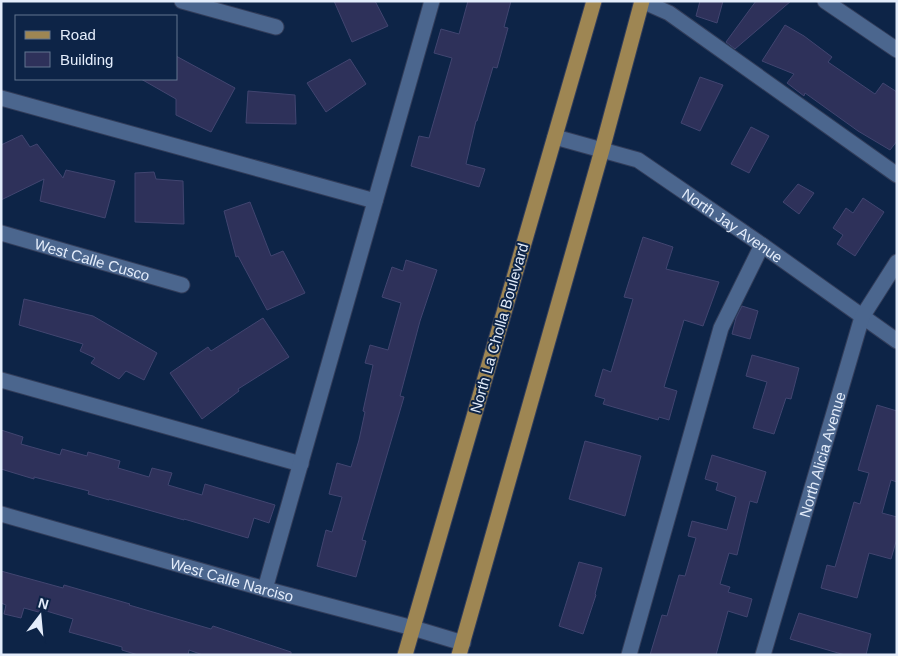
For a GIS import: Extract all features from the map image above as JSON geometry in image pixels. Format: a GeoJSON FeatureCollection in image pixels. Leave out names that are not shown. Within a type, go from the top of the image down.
{"type":"FeatureCollection","features":[{"type":"Feature","properties":{"kind":"main road","name":"North La Cholla Boulevard"},"geometry":{"type":"LineString","coordinates":[[405,655],[594,1]]}},
{"type":"Feature","properties":{"kind":"main road"},"geometry":{"type":"LineString","coordinates":[[461,649],[602,150],[642,1]]}},
{"type":"Feature","properties":{"kind":"street"},"geometry":{"type":"LineString","coordinates":[[182,1],[276,27]]}},
{"type":"Feature","properties":{"kind":"street"},"geometry":{"type":"LineString","coordinates":[[266,589],[432,1]]}},
{"type":"Feature","properties":{"kind":"street"},"geometry":{"type":"LineString","coordinates":[[642,1],[669,13],[897,175]]}},
{"type":"Feature","properties":{"kind":"street"},"geometry":{"type":"LineString","coordinates":[[825,1],[897,50]]}},
{"type":"Feature","properties":{"kind":"street"},"geometry":{"type":"LineString","coordinates":[[1,98],[375,201]]}},
{"type":"Feature","properties":{"kind":"street","name":"North Jay Avenue"},"geometry":{"type":"LineString","coordinates":[[555,137],[638,160],[897,341]]}},
{"type":"Feature","properties":{"kind":"street","name":"West Calle Cusco"},"geometry":{"type":"LineString","coordinates":[[1,233],[182,285]]}},
{"type":"Feature","properties":{"kind":"street"},"geometry":{"type":"LineString","coordinates":[[628,655],[721,328],[762,245]]}},
{"type":"Feature","properties":{"kind":"street","name":"North Alicia Avenue"},"geometry":{"type":"LineString","coordinates":[[763,655],[862,317],[897,262]]}},
{"type":"Feature","properties":{"kind":"street"},"geometry":{"type":"LineString","coordinates":[[1,380],[301,464]]}},
{"type":"Feature","properties":{"kind":"street","name":"West Calle Narciso"},"geometry":{"type":"LineString","coordinates":[[1,514],[266,589],[413,628],[461,649]]}},
{"type":"Feature","properties":{"kind":"building"},"geometry":{"type":"Polygon","coordinates":[[[334,1],[375,1],[388,26],[352,42],[334,1]]]}},
{"type":"Feature","properties":{"kind":"building"},"geometry":{"type":"Polygon","coordinates":[[[468,1],[511,1],[504,27],[508,28],[497,68],[493,67],[476,121],[466,164],[485,169],[479,187],[411,166],[419,136],[429,138],[452,58],[434,53],[441,29],[459,34],[468,1]]]}},
{"type":"Feature","properties":{"kind":"building"},"geometry":{"type":"Polygon","coordinates":[[[700,1],[723,1],[717,23],[696,16],[700,1]]]}},
{"type":"Feature","properties":{"kind":"building"},"geometry":{"type":"Polygon","coordinates":[[[756,1],[791,1],[735,49],[726,42],[756,1]]]}},
{"type":"Feature","properties":{"kind":"building"},"geometry":{"type":"Polygon","coordinates":[[[785,25],[804,36],[832,57],[828,62],[875,94],[883,83],[897,92],[897,141],[890,150],[858,131],[805,93],[804,96],[787,83],[794,74],[762,61],[785,25]]]}},
{"type":"Feature","properties":{"kind":"building"},"geometry":{"type":"Polygon","coordinates":[[[178,57],[235,88],[211,132],[176,115],[176,99],[143,80],[178,80],[178,57]]]}},
{"type":"Feature","properties":{"kind":"building"},"geometry":{"type":"Polygon","coordinates":[[[350,59],[366,84],[326,112],[307,83],[350,59]]]}},
{"type":"Feature","properties":{"kind":"building"},"geometry":{"type":"Polygon","coordinates":[[[700,77],[723,85],[700,131],[681,123],[700,77]]]}},
{"type":"Feature","properties":{"kind":"building"},"geometry":{"type":"Polygon","coordinates":[[[248,91],[295,95],[296,124],[246,123],[248,91]]]}},
{"type":"Feature","properties":{"kind":"building"},"geometry":{"type":"Polygon","coordinates":[[[751,127],[769,136],[749,173],[731,164],[751,127]]]}},
{"type":"Feature","properties":{"kind":"building"},"geometry":{"type":"Polygon","coordinates":[[[22,135],[30,147],[37,144],[63,178],[66,170],[115,181],[105,218],[40,201],[44,179],[1,200],[1,145],[22,135]]]}},
{"type":"Feature","properties":{"kind":"building"},"geometry":{"type":"Polygon","coordinates":[[[154,172],[156,179],[183,181],[184,224],[135,222],[135,173],[154,172]]]}},
{"type":"Feature","properties":{"kind":"building"},"geometry":{"type":"Polygon","coordinates":[[[798,184],[814,193],[799,214],[783,202],[798,184]]]}},
{"type":"Feature","properties":{"kind":"building"},"geometry":{"type":"Polygon","coordinates":[[[863,198],[884,212],[855,256],[837,244],[843,235],[833,228],[846,208],[853,213],[863,198]]]}},
{"type":"Feature","properties":{"kind":"building"},"geometry":{"type":"Polygon","coordinates":[[[250,202],[271,256],[283,251],[305,293],[267,310],[238,256],[236,257],[224,211],[250,202]]]}},
{"type":"Feature","properties":{"kind":"building"},"geometry":{"type":"Polygon","coordinates":[[[643,237],[673,247],[666,269],[719,282],[703,326],[684,320],[664,387],[677,391],[669,420],[659,417],[658,420],[603,404],[605,399],[595,396],[603,369],[611,372],[633,299],[624,297],[643,237]]]}},
{"type":"Feature","properties":{"kind":"building"},"geometry":{"type":"Polygon","coordinates":[[[406,260],[437,270],[420,321],[400,396],[404,397],[362,540],[366,541],[356,577],[317,566],[326,530],[332,532],[342,497],[329,494],[337,463],[351,467],[359,440],[373,365],[365,363],[370,345],[388,350],[401,303],[382,297],[392,267],[403,271],[406,260]]]}},
{"type":"Feature","properties":{"kind":"building"},"geometry":{"type":"Polygon","coordinates":[[[24,299],[93,316],[157,353],[144,380],[126,371],[119,379],[91,363],[95,358],[80,351],[83,344],[19,325],[24,299]]]}},
{"type":"Feature","properties":{"kind":"building"},"geometry":{"type":"Polygon","coordinates":[[[742,306],[758,311],[750,339],[732,334],[736,318],[742,306]]]}},
{"type":"Feature","properties":{"kind":"building"},"geometry":{"type":"Polygon","coordinates":[[[263,318],[289,357],[238,389],[239,391],[202,419],[170,373],[208,347],[211,351],[263,318]]]}},
{"type":"Feature","properties":{"kind":"building"},"geometry":{"type":"Polygon","coordinates":[[[752,355],[799,368],[791,399],[786,398],[774,434],[753,428],[767,382],[746,376],[752,355]]]}},
{"type":"Feature","properties":{"kind":"building"},"geometry":{"type":"Polygon","coordinates":[[[877,405],[897,411],[897,482],[891,480],[882,513],[897,517],[897,538],[891,559],[869,553],[857,598],[821,588],[827,565],[835,567],[854,502],[860,504],[869,473],[858,470],[877,405]]]}},
{"type":"Feature","properties":{"kind":"building"},"geometry":{"type":"Polygon","coordinates":[[[1,430],[23,437],[21,444],[60,455],[62,449],[87,456],[88,452],[120,461],[118,468],[149,477],[152,468],[172,473],[168,485],[202,495],[205,484],[275,505],[269,523],[254,518],[248,538],[109,500],[88,494],[89,491],[34,477],[34,479],[1,469],[1,430]]]}},
{"type":"Feature","properties":{"kind":"building"},"geometry":{"type":"Polygon","coordinates":[[[585,441],[641,456],[625,516],[569,499],[585,441]]]}},
{"type":"Feature","properties":{"kind":"building"},"geometry":{"type":"Polygon","coordinates":[[[712,455],[766,472],[757,503],[750,501],[737,555],[729,553],[720,584],[730,587],[728,592],[752,599],[747,617],[728,611],[716,655],[650,655],[662,615],[667,616],[679,575],[685,576],[696,538],[688,536],[692,521],[727,530],[736,497],[716,490],[718,483],[705,479],[712,455]]]}},
{"type":"Feature","properties":{"kind":"building"},"geometry":{"type":"Polygon","coordinates":[[[579,562],[602,568],[596,595],[583,634],[559,626],[579,562]]]}},
{"type":"Feature","properties":{"kind":"building"},"geometry":{"type":"Polygon","coordinates":[[[1,571],[63,588],[64,585],[211,629],[213,626],[291,652],[291,655],[203,655],[189,650],[188,655],[138,655],[122,650],[122,647],[69,632],[73,619],[43,610],[42,613],[24,608],[21,618],[4,614],[6,605],[1,603],[1,571]]]}},
{"type":"Feature","properties":{"kind":"building"},"geometry":{"type":"Polygon","coordinates":[[[799,613],[871,634],[866,655],[845,655],[790,639],[799,613]]]}}]}
